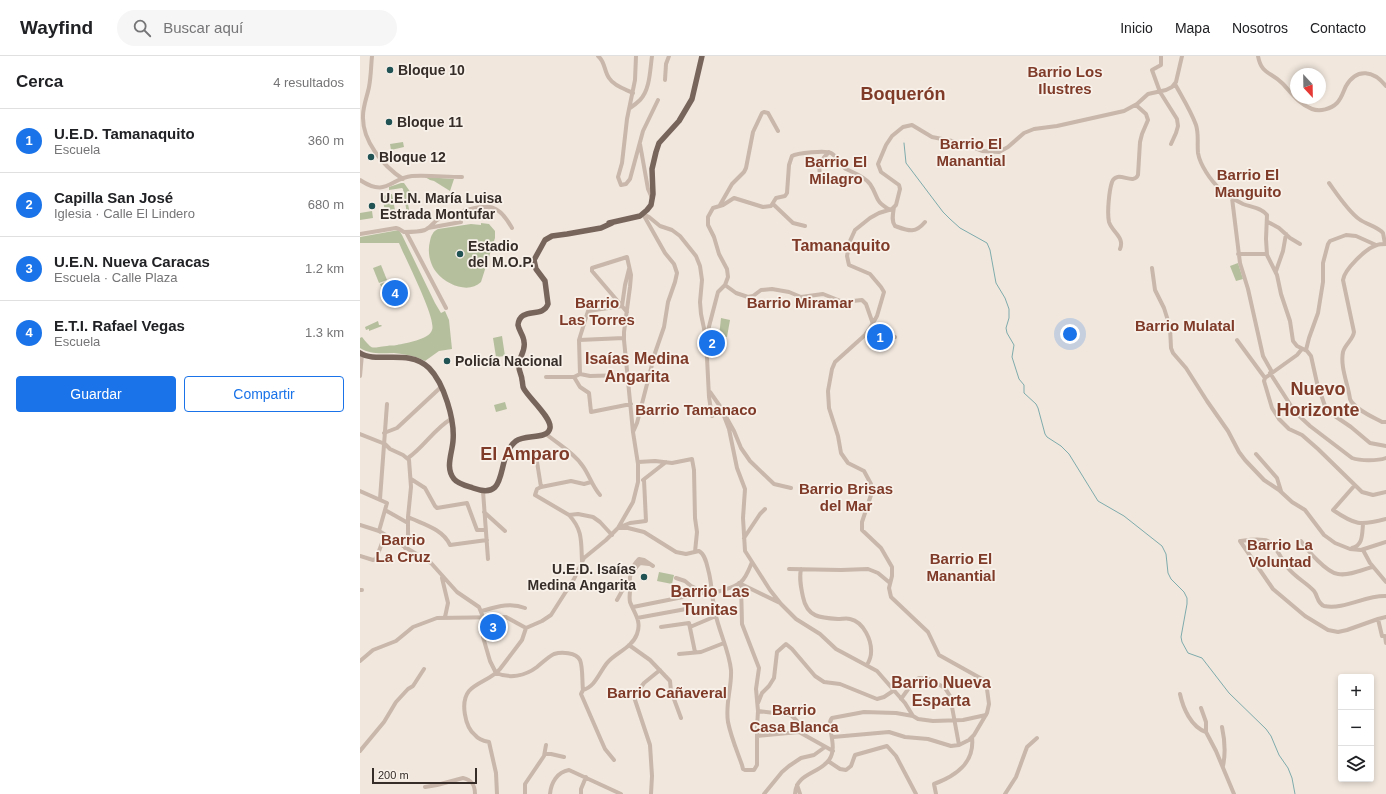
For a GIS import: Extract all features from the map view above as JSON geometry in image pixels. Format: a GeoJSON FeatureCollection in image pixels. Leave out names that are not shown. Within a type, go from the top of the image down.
{"type":"FeatureCollection","features":[{"type":"Feature","properties":{"kind":"main road"},"geometry":{"type":"LineString","coordinates":[[361,354],[368,356],[416,360],[428,367],[441,387],[451,419],[453,440],[449,468],[452,476],[459,483],[483,491],[491,490],[497,486],[504,461],[514,443],[526,437],[541,436],[550,430],[548,419],[522,386],[519,366],[524,349],[524,342],[518,329],[518,322],[521,316],[543,310],[547,306],[545,282],[536,268],[534,260],[544,240],[552,236],[604,227],[612,223],[632,218],[647,210],[653,201],[652,169],[659,143],[679,121],[692,99],[702,56]]}},
{"type":"Feature","properties":{"kind":"street"},"geometry":{"type":"LineString","coordinates":[[372,56],[369,86],[363,111],[364,128],[370,143],[382,160],[392,172],[402,179]]}},
{"type":"Feature","properties":{"kind":"street"},"geometry":{"type":"LineString","coordinates":[[598,56],[603,61],[610,79],[618,86],[633,93]]}},
{"type":"Feature","properties":{"kind":"street"},"geometry":{"type":"LineString","coordinates":[[636,56],[635,80],[626,128],[623,157],[618,177],[620,184],[626,184],[630,179],[643,131],[658,100]]}},
{"type":"Feature","properties":{"kind":"street"},"geometry":{"type":"LineString","coordinates":[[629,109],[641,100],[644,95],[652,56]]}},
{"type":"Feature","properties":{"kind":"street"},"geometry":{"type":"LineString","coordinates":[[665,80],[666,64],[669,56]]}},
{"type":"Feature","properties":{"kind":"street"},"geometry":{"type":"LineString","coordinates":[[1160,56],[1161,65],[1152,70],[1160,92],[1178,122],[1172,144]]}},
{"type":"Feature","properties":{"kind":"street"},"geometry":{"type":"LineString","coordinates":[[1182,56],[1175,84],[1196,125],[1198,134],[1198,154],[1203,165],[1219,189],[1242,204],[1265,212],[1267,215],[1266,254],[1276,271],[1290,321],[1292,338],[1295,344],[1304,349],[1311,356],[1317,383],[1328,411],[1370,443],[1386,446]]}},
{"type":"Feature","properties":{"kind":"street"},"geometry":{"type":"LineString","coordinates":[[1258,56],[1265,71],[1280,81],[1297,100],[1305,106],[1317,110],[1326,109],[1338,102],[1347,85],[1358,75],[1363,73],[1376,76],[1386,86]]}},
{"type":"Feature","properties":{"kind":"street"},"geometry":{"type":"LineString","coordinates":[[833,737],[889,732],[928,739],[951,746],[959,745],[972,737],[980,727],[988,708],[988,696],[983,680],[955,663],[939,656],[928,632],[891,597],[889,591],[892,570],[886,555],[882,548],[864,532],[862,528],[862,522],[871,495],[871,484],[864,471],[848,463],[841,454],[829,402],[828,392],[834,362],[866,335],[873,324],[883,298],[883,290],[870,274],[849,265],[847,256],[852,236],[859,226],[874,215],[892,209],[896,205],[900,187],[881,172],[878,164],[882,152],[892,136],[906,126],[913,125],[932,137],[962,143],[982,151],[994,152],[1008,147],[1024,133],[1034,129],[1105,116],[1124,110],[1136,105],[1148,94],[1166,90],[1175,84]]}},
{"type":"Feature","properties":{"kind":"street"},"geometry":{"type":"LineString","coordinates":[[1120,249],[1122,242],[1121,238],[1111,227],[1109,220],[1109,198],[1114,179],[1118,177],[1134,179],[1137,178],[1138,175],[1140,142],[1148,120],[1146,114],[1136,105]]}},
{"type":"Feature","properties":{"kind":"street"},"geometry":{"type":"LineString","coordinates":[[720,206],[732,184],[746,168],[753,132],[762,113],[768,113],[778,130]]}},
{"type":"Feature","properties":{"kind":"street"},"geometry":{"type":"LineString","coordinates":[[640,142],[648,189],[653,201]]}},
{"type":"Feature","properties":{"kind":"street"},"geometry":{"type":"LineString","coordinates":[[706,338],[718,292],[728,277],[727,269],[718,251],[707,222],[711,209],[734,198],[763,207],[770,206],[776,198],[785,196],[787,193],[789,161],[792,156],[798,154],[829,152],[845,168],[867,181],[872,187],[878,201],[892,209]]}},
{"type":"Feature","properties":{"kind":"street"},"geometry":{"type":"LineString","coordinates":[[821,180],[819,165],[829,152]]}},
{"type":"Feature","properties":{"kind":"street"},"geometry":{"type":"LineString","coordinates":[[360,180],[369,186],[382,188],[413,176],[462,177]]}},
{"type":"Feature","properties":{"kind":"street"},"geometry":{"type":"LineString","coordinates":[[1329,183],[1356,217],[1383,233],[1385,244],[1376,245],[1367,251],[1348,269],[1343,276],[1343,284],[1354,332],[1353,337],[1344,349],[1343,361],[1352,403],[1382,422],[1386,422]]}},
{"type":"Feature","properties":{"kind":"street"},"geometry":{"type":"LineString","coordinates":[[1232,198],[1241,268],[1248,289],[1263,356],[1271,373],[1295,412],[1342,451],[1357,460],[1380,460],[1386,458]]}},
{"type":"Feature","properties":{"kind":"street"},"geometry":{"type":"LineString","coordinates":[[773,204],[793,223],[805,226]]}},
{"type":"Feature","properties":{"kind":"street"},"geometry":{"type":"LineString","coordinates":[[405,232],[422,231],[439,219],[485,206],[495,208],[501,212],[506,217],[512,228]]}},
{"type":"Feature","properties":{"kind":"street"},"geometry":{"type":"LineString","coordinates":[[892,209],[895,226],[912,231],[917,229],[925,222]]}},
{"type":"Feature","properties":{"kind":"street"},"geometry":{"type":"LineString","coordinates":[[642,214],[649,217],[660,226],[676,233],[698,260],[701,272],[701,314],[706,338],[712,416]]}},
{"type":"Feature","properties":{"kind":"street"},"geometry":{"type":"LineString","coordinates":[[633,432],[637,423],[655,353],[664,326],[668,302],[677,276],[674,264],[665,253],[642,214]]}},
{"type":"Feature","properties":{"kind":"street"},"geometry":{"type":"LineString","coordinates":[[428,228],[461,222]]}},
{"type":"Feature","properties":{"kind":"street"},"geometry":{"type":"LineString","coordinates":[[1268,222],[1279,228],[1300,244]]}},
{"type":"Feature","properties":{"kind":"street"},"geometry":{"type":"LineString","coordinates":[[360,234],[396,228],[399,228],[405,232],[446,308]]}},
{"type":"Feature","properties":{"kind":"street"},"geometry":{"type":"LineString","coordinates":[[1276,271],[1283,250],[1286,234]]}},
{"type":"Feature","properties":{"kind":"street"},"geometry":{"type":"LineString","coordinates":[[1265,378],[1304,349],[1318,316],[1323,282],[1323,263],[1330,241],[1346,235],[1356,236],[1376,245]]}},
{"type":"Feature","properties":{"kind":"street"},"geometry":{"type":"LineString","coordinates":[[1238,254],[1266,254]]}},
{"type":"Feature","properties":{"kind":"street"},"geometry":{"type":"LineString","coordinates":[[497,794],[496,774],[489,742],[478,738],[471,732],[466,720],[465,701],[469,692],[496,673],[522,640],[526,628],[551,615],[574,579],[582,561],[618,528],[633,502],[638,482],[638,462],[633,432],[624,338],[630,287],[630,268],[627,257],[592,268],[592,271],[627,312]]}},
{"type":"Feature","properties":{"kind":"street"},"geometry":{"type":"LineString","coordinates":[[622,306],[625,285],[630,268]]}},
{"type":"Feature","properties":{"kind":"street"},"geometry":{"type":"LineString","coordinates":[[1152,268],[1155,290],[1162,304],[1170,327],[1171,348],[1173,354],[1186,368],[1228,431],[1245,460],[1264,480],[1282,492],[1292,502],[1305,510],[1327,538],[1350,549],[1363,550],[1386,542]]}},
{"type":"Feature","properties":{"kind":"street"},"geometry":{"type":"LineString","coordinates":[[724,285],[736,293],[748,297],[754,296],[761,290],[772,289],[789,292],[801,297],[823,294],[843,302],[862,300],[866,304],[873,324]]}},
{"type":"Feature","properties":{"kind":"street"},"geometry":{"type":"LineString","coordinates":[[580,374],[579,340],[588,311],[622,306]]}},
{"type":"Feature","properties":{"kind":"street"},"geometry":{"type":"LineString","coordinates":[[866,335],[881,330],[895,337]]}},
{"type":"Feature","properties":{"kind":"street"},"geometry":{"type":"LineString","coordinates":[[579,340],[624,338]]}},
{"type":"Feature","properties":{"kind":"street"},"geometry":{"type":"LineString","coordinates":[[1237,340],[1265,378],[1264,381],[1275,414],[1289,429],[1302,435],[1365,494],[1373,495],[1386,492]]}},
{"type":"Feature","properties":{"kind":"street"},"geometry":{"type":"LineString","coordinates":[[360,376],[361,354]]}},
{"type":"Feature","properties":{"kind":"street"},"geometry":{"type":"LineString","coordinates":[[546,377],[574,377],[580,374],[590,376],[628,375]]}},
{"type":"Feature","properties":{"kind":"street"},"geometry":{"type":"LineString","coordinates":[[574,377],[580,386],[589,393],[591,412],[630,404]]}},
{"type":"Feature","properties":{"kind":"street"},"geometry":{"type":"LineString","coordinates":[[384,432],[397,428],[441,387]]}},
{"type":"Feature","properties":{"kind":"street"},"geometry":{"type":"LineString","coordinates":[[709,390],[731,425],[741,448],[750,461],[774,484],[791,488]]}},
{"type":"Feature","properties":{"kind":"street"},"geometry":{"type":"LineString","coordinates":[[380,499],[387,404]]}},
{"type":"Feature","properties":{"kind":"street"},"geometry":{"type":"LineString","coordinates":[[721,408],[729,429],[738,468],[745,489],[743,518],[744,538],[746,551],[752,562],[770,590],[796,619],[820,634],[836,649],[877,671],[901,699],[913,716]]}},
{"type":"Feature","properties":{"kind":"street"},"geometry":{"type":"LineString","coordinates":[[408,458],[421,447],[438,428],[451,419]]}},
{"type":"Feature","properties":{"kind":"street"},"geometry":{"type":"LineString","coordinates":[[360,434],[385,444],[390,449],[398,451],[408,458],[411,479],[408,535],[405,548]]}},
{"type":"Feature","properties":{"kind":"street"},"geometry":{"type":"LineString","coordinates":[[546,434],[570,452],[580,462],[600,495]]}},
{"type":"Feature","properties":{"kind":"street"},"geometry":{"type":"LineString","coordinates":[[1256,454],[1277,478],[1282,492]]}},
{"type":"Feature","properties":{"kind":"street"},"geometry":{"type":"LineString","coordinates":[[638,462],[655,461],[672,463],[692,459],[694,470],[695,518],[697,532],[695,552]]}},
{"type":"Feature","properties":{"kind":"street"},"geometry":{"type":"LineString","coordinates":[[536,462],[541,487]]}},
{"type":"Feature","properties":{"kind":"street"},"geometry":{"type":"LineString","coordinates":[[638,482],[644,480],[666,462]]}},
{"type":"Feature","properties":{"kind":"street"},"geometry":{"type":"LineString","coordinates":[[411,479],[425,488],[437,508],[467,503],[477,530],[486,530]]}},
{"type":"Feature","properties":{"kind":"street"},"geometry":{"type":"LineString","coordinates":[[618,528],[630,523],[646,521],[644,480]]}},
{"type":"Feature","properties":{"kind":"street"},"geometry":{"type":"LineString","coordinates":[[582,561],[581,540],[576,522],[569,515],[536,496],[535,491],[541,487],[571,481],[584,484],[591,482]]}},
{"type":"Feature","properties":{"kind":"street"},"geometry":{"type":"LineString","coordinates":[[1355,485],[1333,510],[1350,520],[1363,524],[1386,519]]}},
{"type":"Feature","properties":{"kind":"street"},"geometry":{"type":"LineString","coordinates":[[360,491],[387,503],[379,531]]}},
{"type":"Feature","properties":{"kind":"street"},"geometry":{"type":"LineString","coordinates":[[483,491],[488,559]]}},
{"type":"Feature","properties":{"kind":"street"},"geometry":{"type":"LineString","coordinates":[[744,538],[765,509]]}},
{"type":"Feature","properties":{"kind":"street"},"geometry":{"type":"LineString","coordinates":[[385,510],[408,523]]}},
{"type":"Feature","properties":{"kind":"street"},"geometry":{"type":"LineString","coordinates":[[484,512],[505,531]]}},
{"type":"Feature","properties":{"kind":"street"},"geometry":{"type":"LineString","coordinates":[[569,515],[578,514],[593,517],[612,535]]}},
{"type":"Feature","properties":{"kind":"street"},"geometry":{"type":"LineString","coordinates":[[408,517],[442,533],[447,538],[450,545],[487,540]]}},
{"type":"Feature","properties":{"kind":"street"},"geometry":{"type":"LineString","coordinates":[[1350,549],[1356,547],[1360,543],[1363,524]]}},
{"type":"Feature","properties":{"kind":"street"},"geometry":{"type":"LineString","coordinates":[[360,525],[379,531],[431,563],[457,592],[479,607],[482,611],[483,617],[483,637],[489,658],[496,673]]}},
{"type":"Feature","properties":{"kind":"street"},"geometry":{"type":"LineString","coordinates":[[618,528],[628,528],[644,532],[676,552],[686,554],[699,551],[706,560],[716,616],[729,656],[731,672],[727,709],[729,726],[743,769],[745,770],[754,770],[757,765],[758,703],[756,689],[759,668],[742,624],[740,584],[752,562]]}},
{"type":"Feature","properties":{"kind":"street"},"geometry":{"type":"LineString","coordinates":[[360,556],[372,560],[376,559],[385,535]]}},
{"type":"Feature","properties":{"kind":"street"},"geometry":{"type":"LineString","coordinates":[[1386,596],[1377,596],[1346,604],[1324,606],[1319,603],[1312,589],[1291,572],[1271,543],[1265,540],[1240,541],[1270,586],[1305,616],[1328,630],[1341,632],[1386,617]]}},
{"type":"Feature","properties":{"kind":"street"},"geometry":{"type":"LineString","coordinates":[[1301,541],[1314,557],[1335,573],[1347,574],[1372,567]]}},
{"type":"Feature","properties":{"kind":"street"},"geometry":{"type":"LineString","coordinates":[[1363,550],[1372,567],[1386,582]]}},
{"type":"Feature","properties":{"kind":"street"},"geometry":{"type":"LineString","coordinates":[[583,690],[591,686],[610,660],[621,653],[637,634],[639,623],[630,602],[630,578],[631,570],[639,559],[644,560],[653,566],[640,563],[630,578],[617,600]]}},
{"type":"Feature","properties":{"kind":"street"},"geometry":{"type":"LineString","coordinates":[[789,569],[868,569],[878,573],[890,583]]}},
{"type":"Feature","properties":{"kind":"street"},"geometry":{"type":"LineString","coordinates":[[800,569],[799,576],[804,600],[811,614],[819,617],[850,618],[859,624],[866,632],[871,648],[867,665]]}},
{"type":"Feature","properties":{"kind":"street"},"geometry":{"type":"LineString","coordinates":[[441,575],[448,603],[445,617]]}},
{"type":"Feature","properties":{"kind":"street"},"geometry":{"type":"LineString","coordinates":[[676,578],[685,580],[691,586],[705,593]]}},
{"type":"Feature","properties":{"kind":"street"},"geometry":{"type":"LineString","coordinates":[[633,607],[705,593],[712,593],[740,584],[781,604]]}},
{"type":"Feature","properties":{"kind":"street"},"geometry":{"type":"LineString","coordinates":[[482,611],[506,605],[517,605],[525,608]]}},
{"type":"Feature","properties":{"kind":"street"},"geometry":{"type":"LineString","coordinates":[[637,618],[686,609]]}},
{"type":"Feature","properties":{"kind":"street"},"geometry":{"type":"LineString","coordinates":[[690,627],[716,616]]}},
{"type":"Feature","properties":{"kind":"street"},"geometry":{"type":"LineString","coordinates":[[360,660],[373,650],[396,641],[413,627],[431,620],[445,617],[506,617],[526,628]]}},
{"type":"Feature","properties":{"kind":"street"},"geometry":{"type":"LineString","coordinates":[[1378,619],[1382,636],[1385,636],[1386,642]]}},
{"type":"Feature","properties":{"kind":"street"},"geometry":{"type":"LineString","coordinates":[[661,627],[689,623],[695,652]]}},
{"type":"Feature","properties":{"kind":"street"},"geometry":{"type":"LineString","coordinates":[[679,654],[708,650],[724,643]]}},
{"type":"Feature","properties":{"kind":"street"},"geometry":{"type":"LineString","coordinates":[[758,703],[762,692],[769,686],[774,678],[778,652],[786,644],[815,676],[824,682],[840,684],[877,699],[884,697],[893,691]]}},
{"type":"Feature","properties":{"kind":"street"},"geometry":{"type":"LineString","coordinates":[[629,645],[641,653],[670,681],[671,691],[681,718]]}},
{"type":"Feature","properties":{"kind":"street"},"geometry":{"type":"LineString","coordinates":[[496,673],[509,676],[520,675],[533,670],[558,653],[573,654],[576,656],[580,661],[583,690],[581,694],[605,749],[614,760]]}},
{"type":"Feature","properties":{"kind":"street"},"geometry":{"type":"LineString","coordinates":[[360,751],[384,722],[396,702],[408,689],[413,686],[424,669]]}},
{"type":"Feature","properties":{"kind":"street"},"geometry":{"type":"LineString","coordinates":[[651,794],[652,776],[650,745],[634,697],[644,683],[660,670]]}},
{"type":"Feature","properties":{"kind":"street"},"geometry":{"type":"LineString","coordinates":[[901,699],[916,679],[919,678],[929,679],[945,688],[949,694],[959,745]]}},
{"type":"Feature","properties":{"kind":"street"},"geometry":{"type":"LineString","coordinates":[[1180,694],[1186,713],[1196,725],[1206,732],[1223,766],[1234,794]]}},
{"type":"Feature","properties":{"kind":"street"},"geometry":{"type":"LineString","coordinates":[[1201,708],[1206,722],[1206,732]]}},
{"type":"Feature","properties":{"kind":"street"},"geometry":{"type":"LineString","coordinates":[[758,711],[791,715],[797,721],[799,732]]}},
{"type":"Feature","properties":{"kind":"street"},"geometry":{"type":"LineString","coordinates":[[795,794],[797,785],[803,778],[823,767],[828,761],[833,751],[833,737],[830,720],[834,717],[864,712],[896,713],[913,716],[918,719],[933,721],[972,718],[986,715]]}},
{"type":"Feature","properties":{"kind":"street"},"geometry":{"type":"LineString","coordinates":[[1222,727],[1226,754],[1223,766]]}},
{"type":"Feature","properties":{"kind":"street"},"geometry":{"type":"LineString","coordinates":[[757,736],[799,732],[833,751]]}},
{"type":"Feature","properties":{"kind":"street"},"geometry":{"type":"LineString","coordinates":[[936,794],[934,784],[963,768],[973,749],[972,737]]}},
{"type":"Feature","properties":{"kind":"street"},"geometry":{"type":"LineString","coordinates":[[1005,794],[1016,776],[1027,746],[1037,738]]}},
{"type":"Feature","properties":{"kind":"street"},"geometry":{"type":"LineString","coordinates":[[525,794],[525,784],[545,754],[546,745]]}},
{"type":"Feature","properties":{"kind":"street"},"geometry":{"type":"LineString","coordinates":[[828,761],[840,769],[846,770],[851,766],[854,755],[887,746],[898,760],[916,794]]}},
{"type":"Feature","properties":{"kind":"street"},"geometry":{"type":"LineString","coordinates":[[764,794],[782,772],[789,766],[801,758],[814,755],[826,748]]}},
{"type":"Feature","properties":{"kind":"street"},"geometry":{"type":"LineString","coordinates":[[545,754],[551,754],[564,758]]}},
{"type":"Feature","properties":{"kind":"street"},"geometry":{"type":"LineString","coordinates":[[550,794],[553,782],[557,776],[565,770],[572,770],[621,794]]}},
{"type":"Feature","properties":{"kind":"street"},"geometry":{"type":"LineString","coordinates":[[581,794],[581,789],[586,777]]}},
{"type":"Feature","properties":{"kind":"street"},"geometry":{"type":"LineString","coordinates":[[425,787],[463,778],[472,783],[475,794]]}},
{"type":"Feature","properties":{"kind":"street"},"geometry":{"type":"LineString","coordinates":[[797,785],[800,794]]}},
{"type":"Feature","properties":{"kind":"green space"},"geometry":{"type":"Polygon","coordinates":[[[403,142],[404,147],[391,150],[390,144],[403,142]]]}},
{"type":"Feature","properties":{"kind":"green space"},"geometry":{"type":"Polygon","coordinates":[[[425,177],[454,179],[450,191],[425,177]]]}},
{"type":"Feature","properties":{"kind":"green space"},"geometry":{"type":"Polygon","coordinates":[[[404,183],[416,200],[408,204],[410,214],[407,214],[403,189],[389,190],[389,187],[404,183]]]}},
{"type":"Feature","properties":{"kind":"green space"},"geometry":{"type":"Polygon","coordinates":[[[392,194],[395,210],[385,211],[382,196],[392,194]]]}},
{"type":"Feature","properties":{"kind":"green space"},"geometry":{"type":"Polygon","coordinates":[[[372,211],[373,218],[360,220],[360,213],[372,211]]]}},
{"type":"Feature","properties":{"kind":"green space","name":"Estadio del M.O.P."},"geometry":{"type":"Polygon","coordinates":[[[481,223],[489,224],[495,231],[495,238],[481,282],[476,286],[464,288],[446,281],[437,273],[430,258],[429,245],[435,231],[438,229],[471,224],[481,225],[481,223]]]}},
{"type":"Feature","properties":{"kind":"green space"},"geometry":{"type":"Polygon","coordinates":[[[399,230],[435,303],[441,313],[445,311],[449,320],[452,349],[439,351],[425,361],[394,353],[372,353],[360,348],[360,338],[362,337],[371,347],[375,348],[422,339],[432,330],[430,314],[399,243],[360,243],[360,237],[399,230]]]}},
{"type":"Feature","properties":{"kind":"green space"},"geometry":{"type":"Polygon","coordinates":[[[1238,263],[1243,279],[1236,281],[1230,266],[1238,263]]]}},
{"type":"Feature","properties":{"kind":"green space"},"geometry":{"type":"Polygon","coordinates":[[[381,265],[387,280],[379,283],[373,268],[381,265]]]}},
{"type":"Feature","properties":{"kind":"green space"},"geometry":{"type":"Polygon","coordinates":[[[388,281],[394,295],[386,298],[380,284],[388,281]]]}},
{"type":"Feature","properties":{"kind":"green space"},"geometry":{"type":"Polygon","coordinates":[[[721,318],[730,320],[727,337],[719,336],[721,318]]]}},
{"type":"Feature","properties":{"kind":"green space"},"geometry":{"type":"Polygon","coordinates":[[[378,321],[379,325],[382,326],[369,331],[369,329],[366,330],[365,327],[378,321]]]}},
{"type":"Feature","properties":{"kind":"green space"},"geometry":{"type":"Polygon","coordinates":[[[502,336],[505,356],[496,357],[493,338],[502,336]]]}},
{"type":"Feature","properties":{"kind":"green space"},"geometry":{"type":"Polygon","coordinates":[[[505,402],[507,409],[496,412],[494,405],[505,402]]]}},
{"type":"Feature","properties":{"kind":"green space"},"geometry":{"type":"Polygon","coordinates":[[[659,572],[674,575],[672,584],[657,581],[659,572]]]}},
{"type":"Feature","properties":{"kind":"waterway"},"geometry":{"type":"LineString","coordinates":[[904,143],[906,163],[943,212],[960,228],[987,243],[990,250],[996,283],[1005,298],[1009,309],[1009,318],[1006,328],[1007,333],[1014,345],[1012,357],[1019,379],[1024,385],[1024,393],[1036,404],[1038,408],[1045,434],[1069,454],[1098,501],[1124,516],[1162,546],[1166,554],[1168,573],[1171,579],[1184,592],[1187,598],[1181,637],[1182,642],[1188,653],[1202,658],[1229,693],[1266,729],[1271,736],[1279,755],[1288,768],[1292,778],[1295,794]]}},
{"type":"Feature","properties":{"kind":"place","name":"Bloque 10"},"geometry":{"type":"Point","coordinates":[390,70]}},
{"type":"Feature","properties":{"kind":"place","name":"Bloque 11"},"geometry":{"type":"Point","coordinates":[389,122]}},
{"type":"Feature","properties":{"kind":"place","name":"Bloque 12"},"geometry":{"type":"Point","coordinates":[371,157]}},
{"type":"Feature","properties":{"kind":"place","name":"U.E.N. María Luisa Estrada Montufar"},"geometry":{"type":"Point","coordinates":[372,206]}},
{"type":"Feature","properties":{"kind":"place","name":"Estadio del M.O.P."},"geometry":{"type":"Point","coordinates":[460,254]}},
{"type":"Feature","properties":{"kind":"place","name":"E.T.I. Rafael Vegas"},"geometry":{"type":"Point","coordinates":[395,293]}},
{"type":"Feature","properties":{"kind":"place","name":"U.E.D. Tamanaquito"},"geometry":{"type":"Point","coordinates":[880,337]}},
{"type":"Feature","properties":{"kind":"place","name":"Capilla San José"},"geometry":{"type":"Point","coordinates":[712,343]}},
{"type":"Feature","properties":{"kind":"place","name":"Policía Nacional"},"geometry":{"type":"Point","coordinates":[447,361]}},
{"type":"Feature","properties":{"kind":"place","name":"U.E.D. Isaías Medina Angarita"},"geometry":{"type":"Point","coordinates":[644,577]}},
{"type":"Feature","properties":{"kind":"place","name":"U.E.N. Nueva Caracas"},"geometry":{"type":"Point","coordinates":[493,627]}},
{"type":"Feature","properties":{"kind":"district","name":"Barrio Los Ilustres"},"geometry":{"type":"Point","coordinates":[1065,80]}},
{"type":"Feature","properties":{"kind":"district","name":"Boquerón"},"geometry":{"type":"Point","coordinates":[903,94]}},
{"type":"Feature","properties":{"kind":"district","name":"Barrio El Manantial"},"geometry":{"type":"Point","coordinates":[971,152]}},
{"type":"Feature","properties":{"kind":"district","name":"Barrio El Milagro"},"geometry":{"type":"Point","coordinates":[836,170]}},
{"type":"Feature","properties":{"kind":"district","name":"Barrio El Manguito"},"geometry":{"type":"Point","coordinates":[1248,184]}},
{"type":"Feature","properties":{"kind":"district","name":"Tamanaquito"},"geometry":{"type":"Point","coordinates":[841,245]}},
{"type":"Feature","properties":{"kind":"district","name":"Barrio Miramar"},"geometry":{"type":"Point","coordinates":[800,303]}},
{"type":"Feature","properties":{"kind":"district","name":"Barrio Las Torres"},"geometry":{"type":"Point","coordinates":[597,312]}},
{"type":"Feature","properties":{"kind":"district","name":"Barrio Mulatal"},"geometry":{"type":"Point","coordinates":[1185,326]}},
{"type":"Feature","properties":{"kind":"district","name":"Isaías Medina Angarita"},"geometry":{"type":"Point","coordinates":[637,367]}},
{"type":"Feature","properties":{"kind":"district","name":"Nuevo Horizonte"},"geometry":{"type":"Point","coordinates":[1318,399]}},
{"type":"Feature","properties":{"kind":"district","name":"Barrio Tamanaco"},"geometry":{"type":"Point","coordinates":[696,410]}},
{"type":"Feature","properties":{"kind":"district","name":"El Amparo"},"geometry":{"type":"Point","coordinates":[525,454]}},
{"type":"Feature","properties":{"kind":"district","name":"Barrio Brisas del Mar"},"geometry":{"type":"Point","coordinates":[846,498]}},
{"type":"Feature","properties":{"kind":"district","name":"Barrio La Cruz"},"geometry":{"type":"Point","coordinates":[403,548]}},
{"type":"Feature","properties":{"kind":"district","name":"Barrio La Voluntad"},"geometry":{"type":"Point","coordinates":[1280,554]}},
{"type":"Feature","properties":{"kind":"district","name":"Barrio El Manantial"},"geometry":{"type":"Point","coordinates":[961,568]}},
{"type":"Feature","properties":{"kind":"district","name":"Barrio Las Tunitas"},"geometry":{"type":"Point","coordinates":[710,600]}},
{"type":"Feature","properties":{"kind":"district","name":"Barrio Nueva Esparta"},"geometry":{"type":"Point","coordinates":[941,691]}},
{"type":"Feature","properties":{"kind":"district","name":"Barrio Cañaveral"},"geometry":{"type":"Point","coordinates":[667,693]}},
{"type":"Feature","properties":{"kind":"district","name":"Barrio Casa Blanca"},"geometry":{"type":"Point","coordinates":[794,718]}}]}
